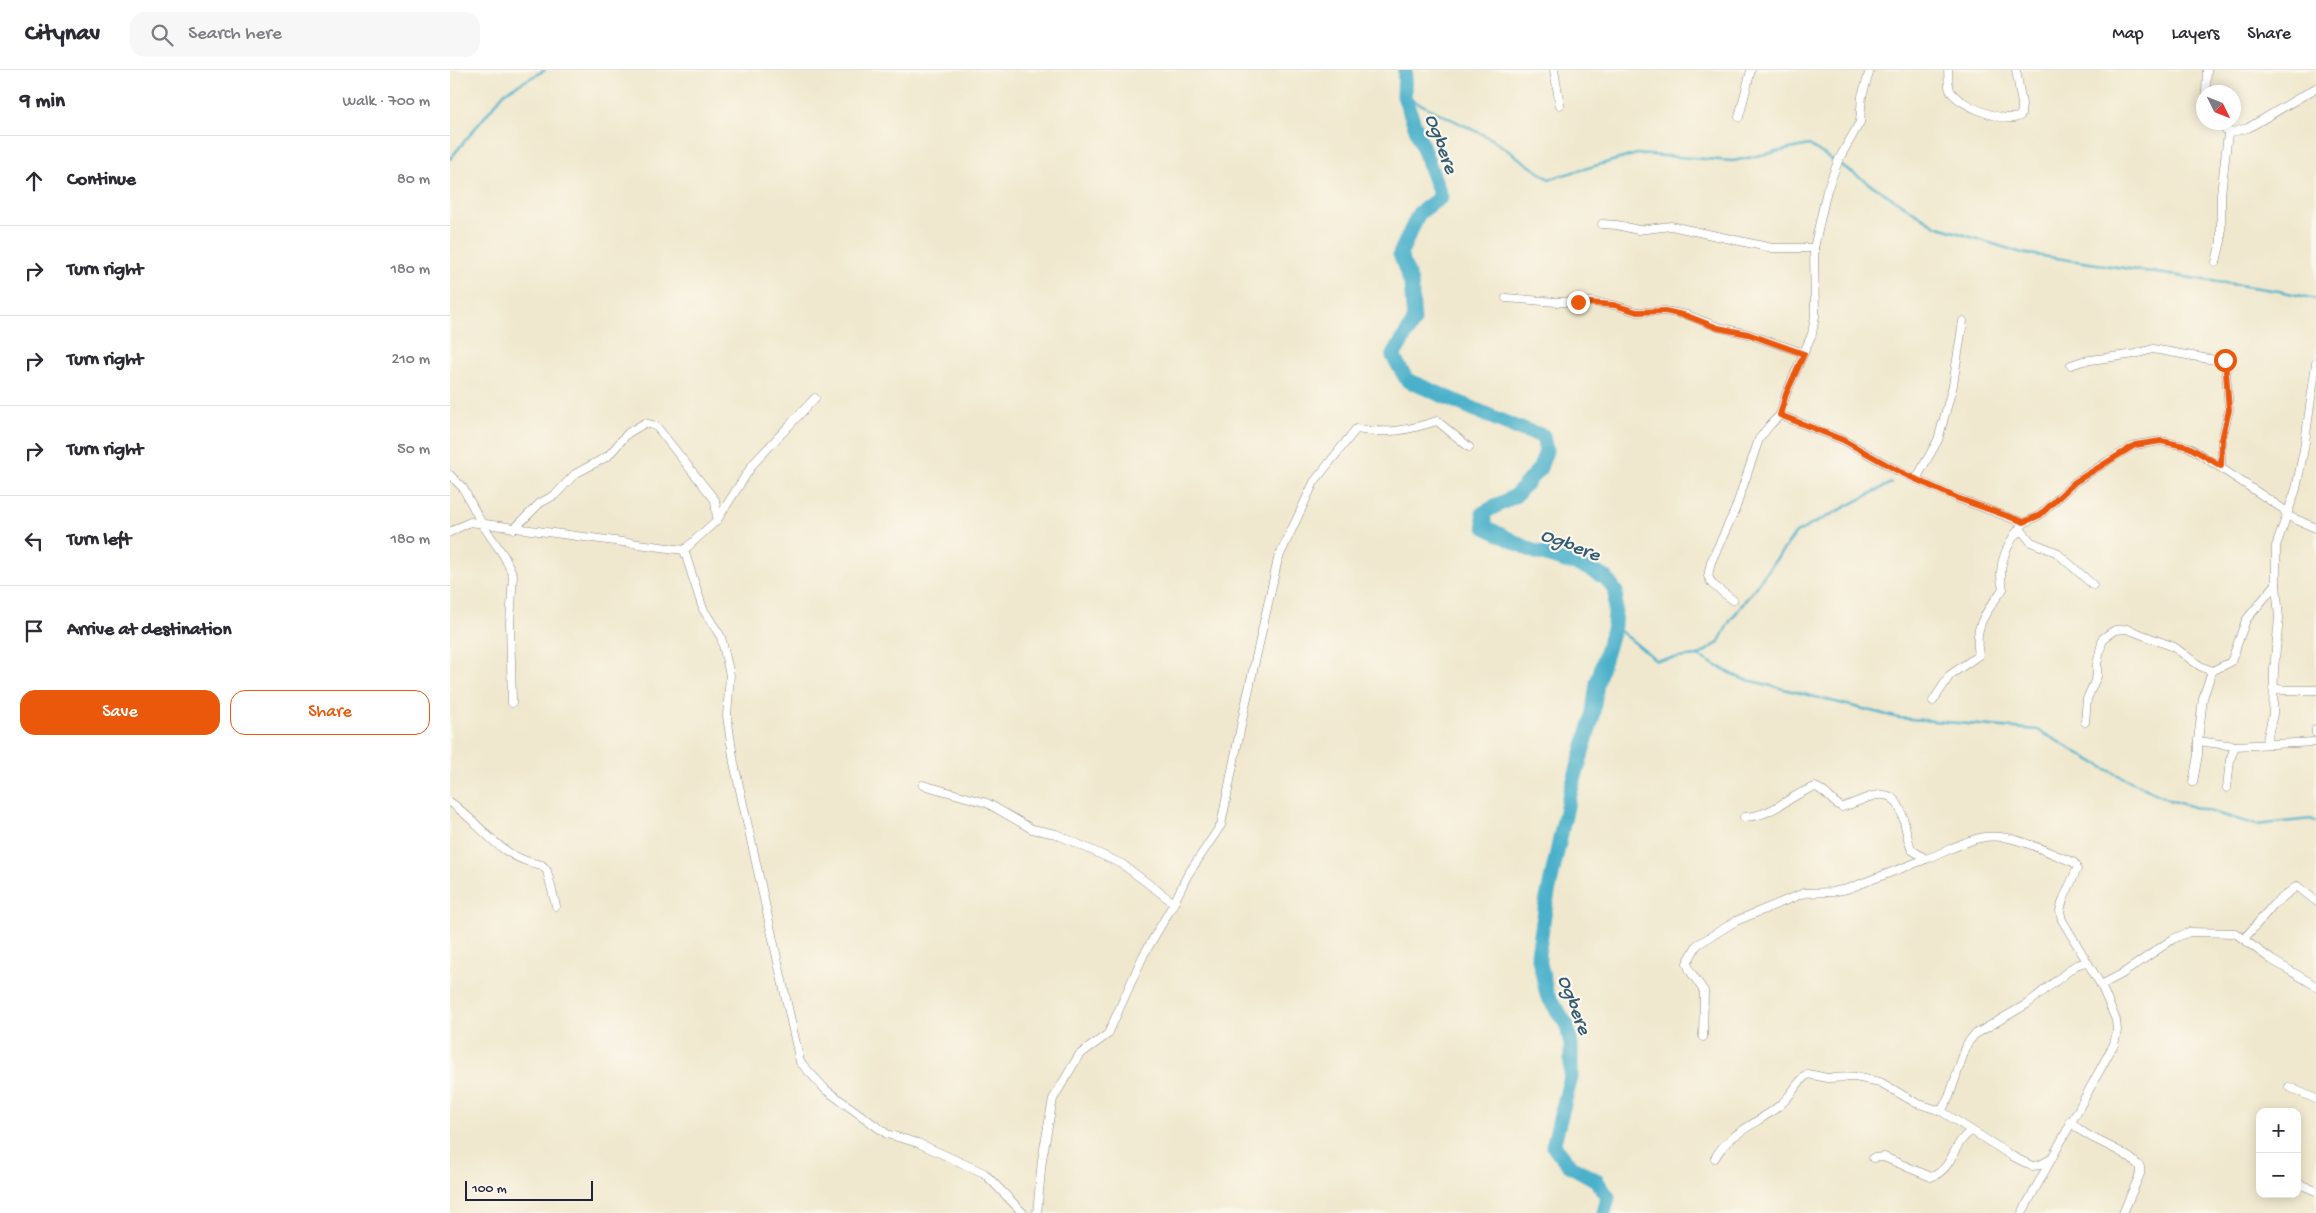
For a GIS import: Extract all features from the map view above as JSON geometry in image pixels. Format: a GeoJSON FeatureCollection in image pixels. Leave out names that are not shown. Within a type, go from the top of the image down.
{"type":"FeatureCollection","features":[{"type":"Feature","properties":{"kind":"street"},"geometry":{"type":"LineString","coordinates":[[1554,70],[1560,105]]}},
{"type":"Feature","properties":{"kind":"street"},"geometry":{"type":"LineString","coordinates":[[1739,117],[1751,70]]}},
{"type":"Feature","properties":{"kind":"street"},"geometry":{"type":"LineString","coordinates":[[1733,600],[1712,584],[1708,576],[1711,562],[1735,510],[1746,471],[1759,439],[1770,424],[1780,415],[1786,394],[1812,334],[1815,316],[1814,248],[1827,190],[1839,159],[1860,122],[1862,96],[1870,70]]}},
{"type":"Feature","properties":{"kind":"street"},"geometry":{"type":"LineString","coordinates":[[1948,70],[1950,92],[1957,99],[1995,116],[2011,119],[2021,115],[2022,104],[2016,70]]}},
{"type":"Feature","properties":{"kind":"street"},"geometry":{"type":"LineString","coordinates":[[2207,85],[2208,70]]}},
{"type":"Feature","properties":{"kind":"street"},"geometry":{"type":"LineString","coordinates":[[2216,262],[2221,241],[2221,194],[2228,132],[2248,128],[2316,88]]}},
{"type":"Feature","properties":{"kind":"street"},"geometry":{"type":"LineString","coordinates":[[1602,224],[1638,230],[1671,226],[1772,248],[1814,248]]}},
{"type":"Feature","properties":{"kind":"street"},"geometry":{"type":"LineString","coordinates":[[1506,298],[1556,302],[1592,302],[1614,305],[1637,312],[1665,311],[1687,316],[1718,328],[1748,334],[1804,354]]}},
{"type":"Feature","properties":{"kind":"street"},"geometry":{"type":"LineString","coordinates":[[1916,479],[1938,440],[1953,385],[1964,321]]}},
{"type":"Feature","properties":{"kind":"street"},"geometry":{"type":"LineString","coordinates":[[2070,365],[2083,361],[2135,354],[2153,349],[2215,360],[2225,360],[2229,410],[2222,439],[2221,466]]}},
{"type":"Feature","properties":{"kind":"street"},"geometry":{"type":"LineString","coordinates":[[2266,744],[2273,714],[2273,688],[2279,618],[2276,584],[2276,546],[2288,516],[2304,449],[2316,363]]}},
{"type":"Feature","properties":{"kind":"street"},"geometry":{"type":"LineString","coordinates":[[450,532],[470,522],[684,550],[717,520],[753,464],[814,398]]}},
{"type":"Feature","properties":{"kind":"street"},"geometry":{"type":"LineString","coordinates":[[1780,415],[1843,440],[1916,479],[1966,501],[2024,522]]}},
{"type":"Feature","properties":{"kind":"street"},"geometry":{"type":"LineString","coordinates":[[1037,1213],[1042,1160],[1053,1099],[1079,1055],[1108,1034],[1142,956],[1174,903],[1187,876],[1221,825],[1278,559],[1314,482],[1356,429],[1382,433],[1398,432],[1437,420],[1469,447]]}},
{"type":"Feature","properties":{"kind":"street"},"geometry":{"type":"LineString","coordinates":[[514,529],[540,504],[555,495],[575,474],[608,456],[628,433],[645,423],[656,426],[715,500],[717,520]]}},
{"type":"Feature","properties":{"kind":"street"},"geometry":{"type":"LineString","coordinates":[[1933,701],[1950,675],[1979,655],[1976,642],[1977,629],[2003,589],[2000,578],[2001,570],[2004,554],[2013,535],[2024,522],[2040,515],[2075,482],[2135,445],[2161,441],[2189,447],[2221,466],[2283,509],[2288,516],[2316,528]]}},
{"type":"Feature","properties":{"kind":"street"},"geometry":{"type":"LineString","coordinates":[[450,475],[463,488],[482,524],[504,556],[513,575],[510,622],[512,703]]}},
{"type":"Feature","properties":{"kind":"street"},"geometry":{"type":"LineString","coordinates":[[2013,535],[2022,531],[2032,542],[2056,552],[2093,585]]}},
{"type":"Feature","properties":{"kind":"street"},"geometry":{"type":"LineString","coordinates":[[684,550],[704,609],[721,637],[730,675],[727,716],[734,763],[800,1062],[826,1090],[887,1134],[918,1143],[984,1173],[1023,1213]]}},
{"type":"Feature","properties":{"kind":"street"},"geometry":{"type":"LineString","coordinates":[[2193,782],[2198,755],[2202,698],[2212,671],[2231,662],[2246,620],[2276,584]]}},
{"type":"Feature","properties":{"kind":"street"},"geometry":{"type":"LineString","coordinates":[[2085,722],[2086,700],[2097,676],[2097,664],[2104,638],[2115,630],[2126,629],[2174,647],[2200,666],[2212,671]]}},
{"type":"Feature","properties":{"kind":"street"},"geometry":{"type":"LineString","coordinates":[[2273,688],[2283,690],[2316,690]]}},
{"type":"Feature","properties":{"kind":"street"},"geometry":{"type":"LineString","coordinates":[[2198,741],[2235,746],[2316,742]]}},
{"type":"Feature","properties":{"kind":"street"},"geometry":{"type":"LineString","coordinates":[[2226,788],[2230,760],[2235,746]]}},
{"type":"Feature","properties":{"kind":"street"},"geometry":{"type":"LineString","coordinates":[[924,785],[987,803],[1032,829],[1056,834],[1122,864],[1174,903]]}},
{"type":"Feature","properties":{"kind":"street"},"geometry":{"type":"LineString","coordinates":[[1744,817],[1759,816],[1776,809],[1794,796],[1815,787],[1825,792],[1833,802],[1842,807],[1880,794],[1887,796],[1899,805],[1912,850],[1926,859]]}},
{"type":"Feature","properties":{"kind":"street"},"geometry":{"type":"LineString","coordinates":[[450,802],[504,851],[527,862],[542,865],[547,871],[556,906]]}},
{"type":"Feature","properties":{"kind":"street"},"geometry":{"type":"LineString","coordinates":[[1703,1037],[1704,991],[1690,972],[1687,963],[1697,945],[1736,921],[1804,892],[1832,892],[1847,889],[1981,837],[2016,840],[2073,862],[2077,870],[2060,911],[2062,920],[2101,985],[2116,1020],[2117,1031],[2114,1044],[2070,1121],[2022,1213]]}},
{"type":"Feature","properties":{"kind":"street"},"geometry":{"type":"LineString","coordinates":[[2244,939],[2273,905],[2297,886],[2316,901]]}},
{"type":"Feature","properties":{"kind":"street"},"geometry":{"type":"LineString","coordinates":[[2101,985],[2122,974],[2172,939],[2189,932],[2235,933],[2316,986]]}},
{"type":"Feature","properties":{"kind":"street"},"geometry":{"type":"LineString","coordinates":[[1941,1111],[1949,1097],[1967,1044],[1974,1035],[2027,1004],[2076,965],[2087,962]]}},
{"type":"Feature","properties":{"kind":"street"},"geometry":{"type":"LineString","coordinates":[[1715,1158],[1718,1152],[1732,1139],[1780,1106],[1792,1094],[1800,1079],[1808,1074],[1827,1078],[1854,1078],[1880,1082],[1916,1103],[1941,1111],[2012,1156],[2032,1166],[2040,1165],[2049,1160]]}},
{"type":"Feature","properties":{"kind":"street"},"geometry":{"type":"LineString","coordinates":[[2289,1087],[2316,1099]]}},
{"type":"Feature","properties":{"kind":"street"},"geometry":{"type":"LineString","coordinates":[[2070,1121],[2078,1130],[2124,1154],[2140,1167],[2140,1174],[2123,1213]]}},
{"type":"Feature","properties":{"kind":"street"},"geometry":{"type":"LineString","coordinates":[[1873,1158],[1884,1157],[1931,1177],[1945,1170],[1958,1144],[1971,1131]]}},
{"type":"Feature","properties":{"kind":"street"},"geometry":{"type":"LineString","coordinates":[[2301,1185],[2316,1191]]}},
{"type":"Feature","properties":{"kind":"waterway"},"geometry":{"type":"LineString","coordinates":[[450,159],[505,92],[545,70]]}},
{"type":"Feature","properties":{"kind":"waterway","name":"Ogbere"},"geometry":{"type":"LineString","coordinates":[[1405,70],[1404,96],[1441,197],[1419,213],[1400,254],[1411,283],[1414,321],[1393,356],[1407,380],[1515,427],[1543,436],[1546,451],[1540,468],[1515,496],[1483,513],[1485,527],[1533,551],[1585,567],[1606,578],[1616,592],[1614,626],[1597,683],[1592,719],[1569,797],[1546,903],[1538,954],[1547,995],[1567,1025],[1571,1045],[1571,1077],[1553,1146],[1569,1165],[1596,1180],[1608,1197],[1604,1213]]}},
{"type":"Feature","properties":{"kind":"waterway"},"geometry":{"type":"LineString","coordinates":[[1404,96],[1490,138],[1549,179],[1637,154],[1733,161],[1809,145],[1936,226],[2022,253],[2279,291],[2316,299]]}},
{"type":"Feature","properties":{"kind":"waterway"},"geometry":{"type":"LineString","coordinates":[[1698,656],[1718,643],[1730,621],[1796,533],[1891,483]]}},
{"type":"Feature","properties":{"kind":"waterway"},"geometry":{"type":"LineString","coordinates":[[1614,626],[1656,660],[1698,656],[1740,678],[1899,718],[2038,730],[2106,769],[2169,800],[2257,825],[2311,819],[2316,822]]}},
{"type":"Feature","properties":{"kind":"route"},"geometry":{"type":"LineString","coordinates":[[1578,302],[1620,306],[1637,312],[1665,311],[1687,316],[1707,322],[1718,328],[1748,334],[1804,354],[1786,394],[1780,415],[1843,440],[1900,472],[1957,498],[2024,522],[2040,515],[2075,482],[2135,445],[2161,441],[2189,447],[2221,466],[2222,439],[2229,410],[2225,360]]}}]}
